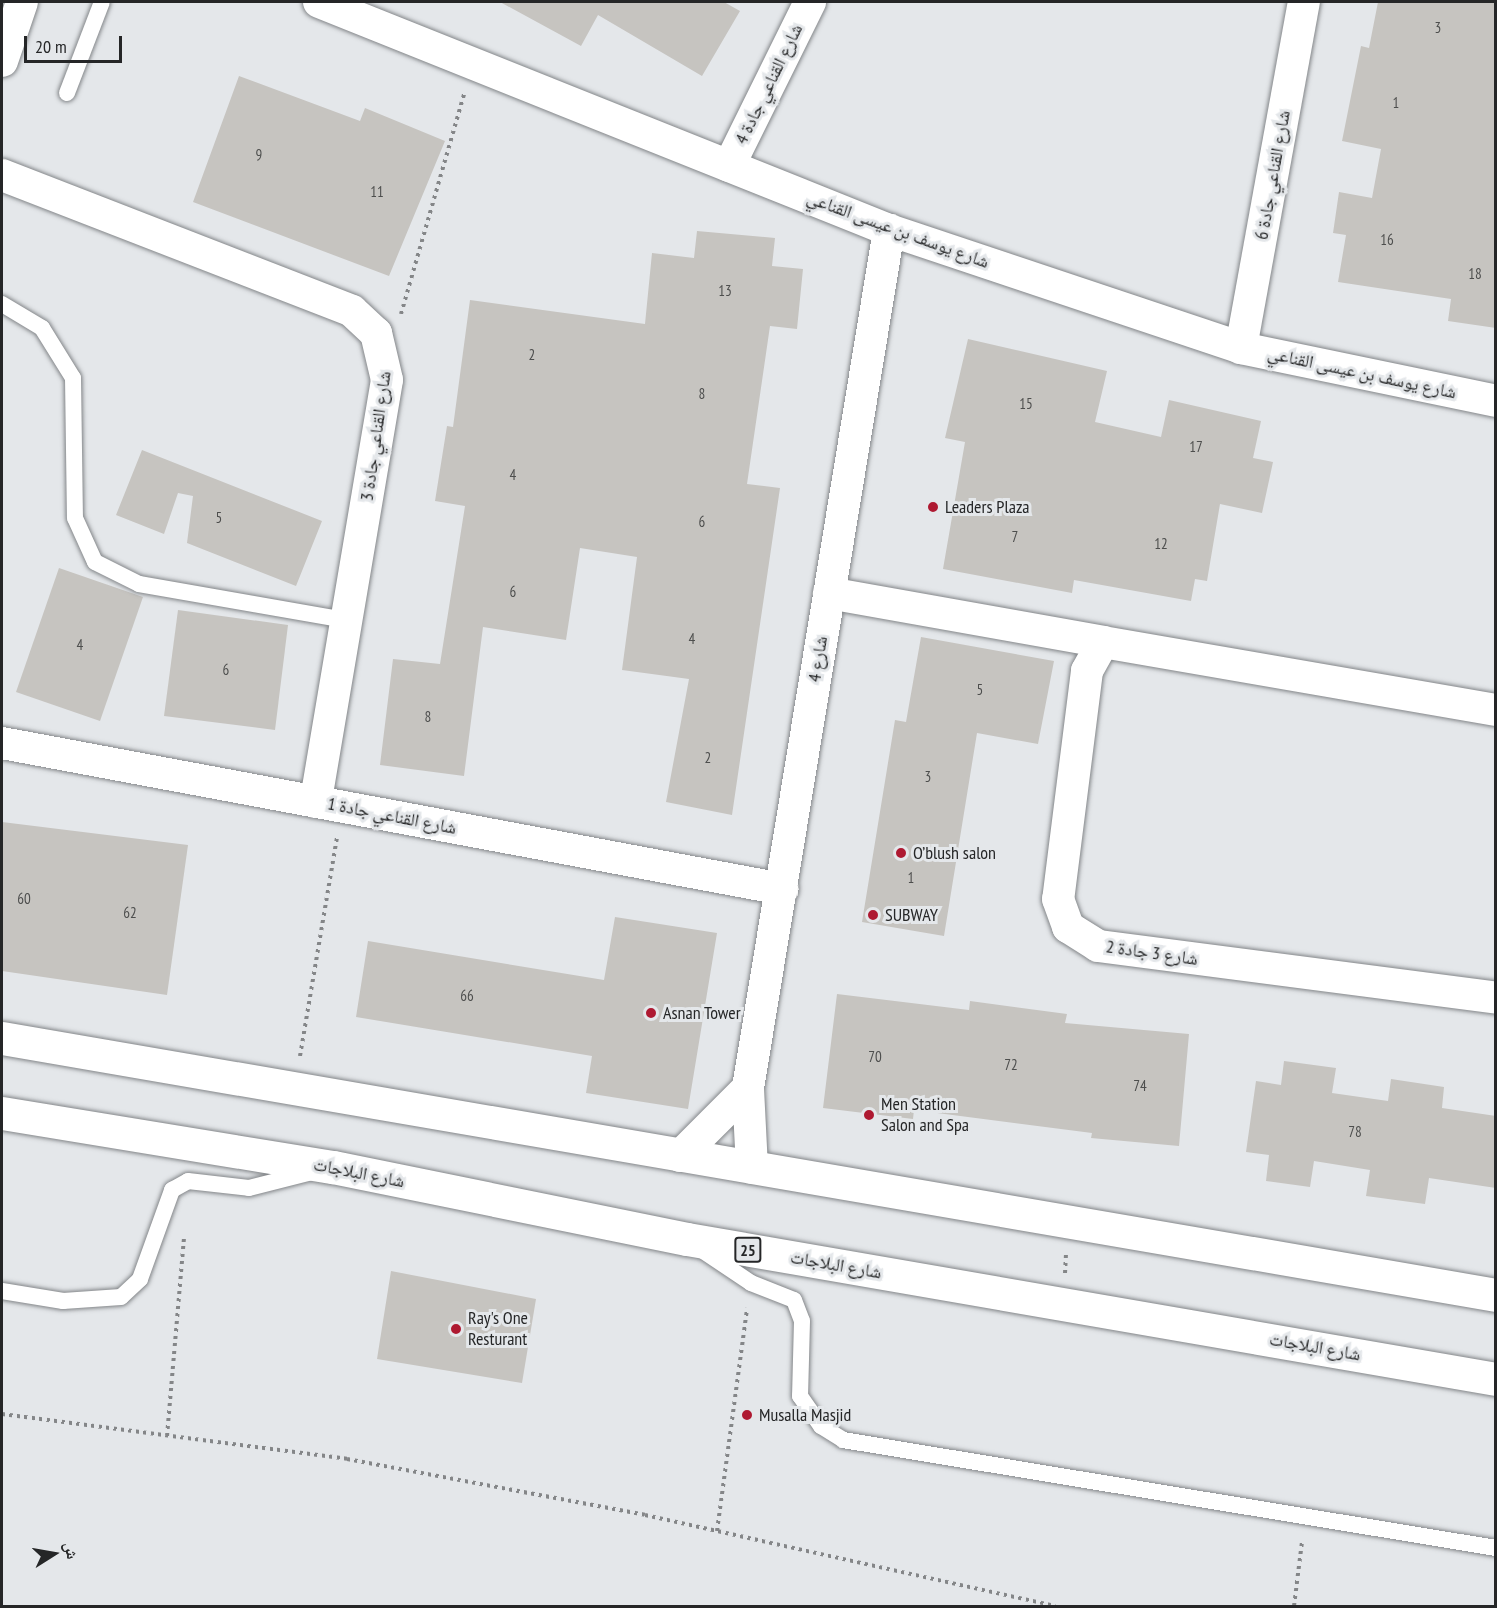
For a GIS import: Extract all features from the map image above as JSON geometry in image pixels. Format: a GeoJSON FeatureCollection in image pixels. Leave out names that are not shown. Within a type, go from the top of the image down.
{"type":"FeatureCollection","features":[{"type":"Feature","properties":{"kind":"main road"},"geometry":{"type":"LineString","coordinates":[[2,1038],[1496,1295]]}},
{"type":"Feature","properties":{"kind":"main road","name":"شارع البلاجات"},"geometry":{"type":"LineString","coordinates":[[2,1113],[333,1167],[687,1239],[1496,1379]]}},
{"type":"Feature","properties":{"kind":"street"},"geometry":{"type":"LineString","coordinates":[[2,61],[22,2]]}},
{"type":"Feature","properties":{"kind":"street","name":"شارع يوسف بن عيسى القناعي"},"geometry":{"type":"LineString","coordinates":[[319,2],[355,8],[473,63],[889,230],[1241,348],[1496,401]]}},
{"type":"Feature","properties":{"kind":"street","name":"شارع القناعي جادة 4"},"geometry":{"type":"LineString","coordinates":[[729,166],[810,2]]}},
{"type":"Feature","properties":{"kind":"street","name":"شارع القناعي جادة 6"},"geometry":{"type":"LineString","coordinates":[[1241,348],[1304,2]]}},
{"type":"Feature","properties":{"kind":"street","name":"شارع القناعي جادة 3"},"geometry":{"type":"LineString","coordinates":[[2,175],[352,311],[376,333],[387,364],[346,620],[329,804]]}},
{"type":"Feature","properties":{"kind":"street","name":"شارع 4"},"geometry":{"type":"LineString","coordinates":[[752,1168],[748,1088],[889,230]]}},
{"type":"Feature","properties":{"kind":"street"},"geometry":{"type":"LineString","coordinates":[[829,593],[1496,710]]}},
{"type":"Feature","properties":{"kind":"street","name":"شارع 3 جادة 2"},"geometry":{"type":"LineString","coordinates":[[1102,642],[1087,671],[1058,899],[1068,927],[1098,946],[1496,998]]}},
{"type":"Feature","properties":{"kind":"street","name":"شارع القناعي جادة 1"},"geometry":{"type":"LineString","coordinates":[[2,743],[782,889]]}},
{"type":"Feature","properties":{"kind":"street"},"geometry":{"type":"LineString","coordinates":[[680,1156],[748,1088]]}},
{"type":"Feature","properties":{"kind":"lane"},"geometry":{"type":"LineString","coordinates":[[67,93],[102,2]]}},
{"type":"Feature","properties":{"kind":"lane"},"geometry":{"type":"LineString","coordinates":[[2,304],[42,328],[73,378],[75,518],[95,562],[139,584],[346,620]]}},
{"type":"Feature","properties":{"kind":"lane"},"geometry":{"type":"LineString","coordinates":[[2,1291],[63,1301],[121,1297],[140,1279],[172,1190],[188,1180],[249,1188],[333,1167]]}},
{"type":"Feature","properties":{"kind":"lane"},"geometry":{"type":"LineString","coordinates":[[687,1239],[751,1283],[794,1300],[802,1321],[800,1396],[821,1426],[843,1440],[1496,1548]]}},
{"type":"Feature","properties":{"kind":"path"},"geometry":{"type":"LineString","coordinates":[[387,364],[473,63]]}},
{"type":"Feature","properties":{"kind":"path"},"geometry":{"type":"LineString","coordinates":[[295,1089],[329,804]]}},
{"type":"Feature","properties":{"kind":"path"},"geometry":{"type":"LineString","coordinates":[[167,1436],[188,1180]]}},
{"type":"Feature","properties":{"kind":"path"},"geometry":{"type":"LineString","coordinates":[[1063,1305],[1069,1220]]}},
{"type":"Feature","properties":{"kind":"path"},"geometry":{"type":"LineString","coordinates":[[717,1531],[751,1283]]}},
{"type":"Feature","properties":{"kind":"path"},"geometry":{"type":"LineString","coordinates":[[2,1414],[347,1459],[717,1531],[1055,1606]]}},
{"type":"Feature","properties":{"kind":"path"},"geometry":{"type":"LineString","coordinates":[[1294,1606],[1305,1516]]}},
{"type":"Feature","properties":{"kind":"building"},"geometry":{"type":"Polygon","coordinates":[[[500,2],[724,2],[740,11],[702,76],[598,15],[581,46],[500,2]]]}},
{"type":"Feature","properties":{"kind":"building"},"geometry":{"type":"Polygon","coordinates":[[[1378,2],[1496,2],[1496,328],[1448,321],[1451,299],[1338,282],[1346,235],[1333,233],[1339,192],[1372,198],[1381,149],[1342,141],[1361,46],[1369,48],[1378,2]]]}},
{"type":"Feature","properties":{"kind":"building"},"geometry":{"type":"Polygon","coordinates":[[[239,76],[360,121],[365,108],[445,141],[389,276],[193,202],[239,76]]]}},
{"type":"Feature","properties":{"kind":"building"},"geometry":{"type":"Polygon","coordinates":[[[697,231],[775,238],[772,266],[803,269],[797,329],[770,326],[747,484],[780,488],[732,815],[666,802],[689,679],[622,670],[637,557],[580,548],[566,640],[483,627],[464,776],[380,765],[393,659],[440,664],[465,506],[435,501],[447,426],[453,427],[470,300],[645,324],[652,253],[694,258],[697,231]]]}},
{"type":"Feature","properties":{"kind":"building"},"geometry":{"type":"Polygon","coordinates":[[[968,339],[1107,371],[1095,422],[1161,437],[1169,400],[1261,421],[1253,458],[1273,462],[1262,513],[1220,504],[1207,581],[1195,579],[1191,601],[1074,580],[1072,593],[943,569],[965,442],[945,438],[968,339]]]}},
{"type":"Feature","properties":{"kind":"building"},"geometry":{"type":"Polygon","coordinates":[[[142,450],[322,521],[296,586],[187,543],[193,496],[178,493],[164,534],[116,515],[142,450]]]}},
{"type":"Feature","properties":{"kind":"building"},"geometry":{"type":"Polygon","coordinates":[[[59,568],[143,597],[100,721],[16,692],[59,568]]]}},
{"type":"Feature","properties":{"kind":"building"},"geometry":{"type":"Polygon","coordinates":[[[178,610],[288,625],[275,730],[164,716],[178,610]]]}},
{"type":"Feature","properties":{"kind":"building"},"geometry":{"type":"Polygon","coordinates":[[[921,637],[1054,661],[1038,744],[977,733],[944,936],[862,922],[895,720],[906,722],[921,637]]]}},
{"type":"Feature","properties":{"kind":"building"},"geometry":{"type":"Polygon","coordinates":[[[2,822],[188,845],[167,995],[2,971],[2,822]]]}},
{"type":"Feature","properties":{"kind":"building"},"geometry":{"type":"Polygon","coordinates":[[[615,917],[717,933],[688,1109],[586,1093],[592,1056],[356,1017],[368,941],[604,980],[615,917]]]}},
{"type":"Feature","properties":{"kind":"building"},"geometry":{"type":"Polygon","coordinates":[[[837,994],[969,1010],[970,1001],[1067,1014],[1065,1023],[1189,1034],[1179,1146],[1091,1138],[1092,1133],[914,1110],[913,1119],[823,1108],[837,994]]]}},
{"type":"Feature","properties":{"kind":"building"},"geometry":{"type":"Polygon","coordinates":[[[1284,1061],[1336,1068],[1332,1093],[1388,1101],[1391,1079],[1444,1087],[1442,1108],[1496,1116],[1496,1188],[1429,1178],[1425,1204],[1366,1196],[1370,1170],[1314,1161],[1310,1187],[1266,1181],[1269,1155],[1246,1152],[1256,1081],[1281,1085],[1284,1061]]]}},
{"type":"Feature","properties":{"kind":"building","name":"Ray's One Resturant"},"geometry":{"type":"Polygon","coordinates":[[[391,1271],[536,1299],[522,1383],[377,1359],[391,1271]]]}},
{"type":"Feature","properties":{"kind":"place","name":"Leaders Plaza"},"geometry":{"type":"Point","coordinates":[933,507]}},
{"type":"Feature","properties":{"kind":"place","name":"O’blush salon"},"geometry":{"type":"Point","coordinates":[901,853]}},
{"type":"Feature","properties":{"kind":"place","name":"SUBWAY"},"geometry":{"type":"Point","coordinates":[873,915]}},
{"type":"Feature","properties":{"kind":"place","name":"Asnan Tower"},"geometry":{"type":"Point","coordinates":[651,1013]}},
{"type":"Feature","properties":{"kind":"place","name":"Men Station Salon and Spa"},"geometry":{"type":"Point","coordinates":[869,1115]}},
{"type":"Feature","properties":{"kind":"place","name":"Ray's One Resturant"},"geometry":{"type":"Point","coordinates":[456,1329]}},
{"type":"Feature","properties":{"kind":"place","name":"Musalla Masjid"},"geometry":{"type":"Point","coordinates":[747,1415]}}]}
